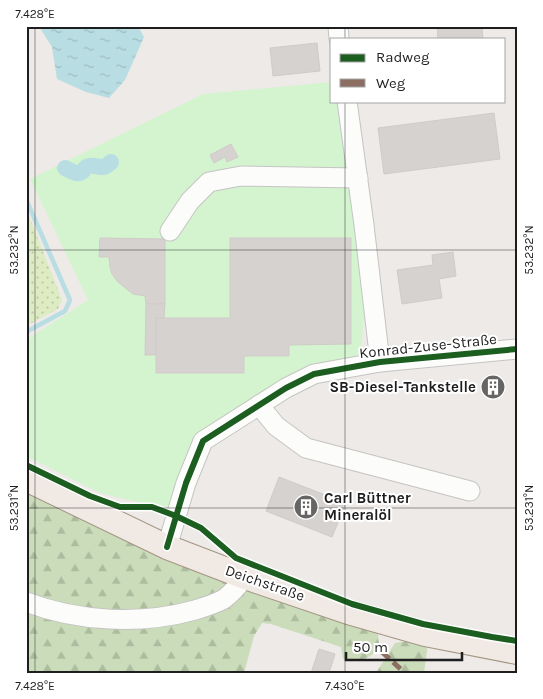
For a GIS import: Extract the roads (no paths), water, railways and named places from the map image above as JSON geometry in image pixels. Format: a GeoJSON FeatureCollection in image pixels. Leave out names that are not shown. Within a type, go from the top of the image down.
{"type":"FeatureCollection","features":[{"type":"Feature","properties":{"kind":"main road","name":"Deichstraße"},"geometry":{"type":"LineString","coordinates":[[26,479],[166,547],[245,578],[348,612],[425,634],[517,652]]}},
{"type":"Feature","properties":{"kind":"street","name":"Konrad-Zuse-Straße"},"geometry":{"type":"LineString","coordinates":[[347,102],[380,362]]}},
{"type":"Feature","properties":{"kind":"street"},"geometry":{"type":"LineString","coordinates":[[170,231],[190,201],[209,182],[241,176],[358,178]]}},
{"type":"Feature","properties":{"kind":"street","name":"Konrad-Zuse-Straße"},"geometry":{"type":"LineString","coordinates":[[166,547],[186,483],[203,441],[286,388],[314,374],[380,362],[517,349]]}},
{"type":"Feature","properties":{"kind":"street"},"geometry":{"type":"LineString","coordinates":[[259,405],[276,426],[306,448],[470,491]]}},
{"type":"Feature","properties":{"kind":"street"},"geometry":{"type":"LineString","coordinates":[[26,602],[88,617],[121,620],[164,617],[199,609],[223,600],[245,578]]}},
{"type":"Feature","properties":{"kind":"water"},"geometry":{"type":"Polygon","coordinates":[[[43,26],[138,26],[144,37],[125,80],[109,98],[86,92],[57,79],[52,47],[40,28],[43,26]]]}},
{"type":"Feature","properties":{"kind":"waterway"},"geometry":{"type":"LineString","coordinates":[[65,168],[78,173],[88,166],[105,167],[111,162]]}},
{"type":"Feature","properties":{"kind":"waterway"},"geometry":{"type":"LineString","coordinates":[[26,199],[70,300],[65,311],[26,332]]}},
{"type":"Feature","properties":{"kind":"place","name":"SB-Diesel-Tankstelle"},"geometry":{"type":"Point","coordinates":[493,387]}},
{"type":"Feature","properties":{"kind":"place","name":"Carl Büttner Mineralöl"},"geometry":{"type":"Point","coordinates":[306,507]}}]}
